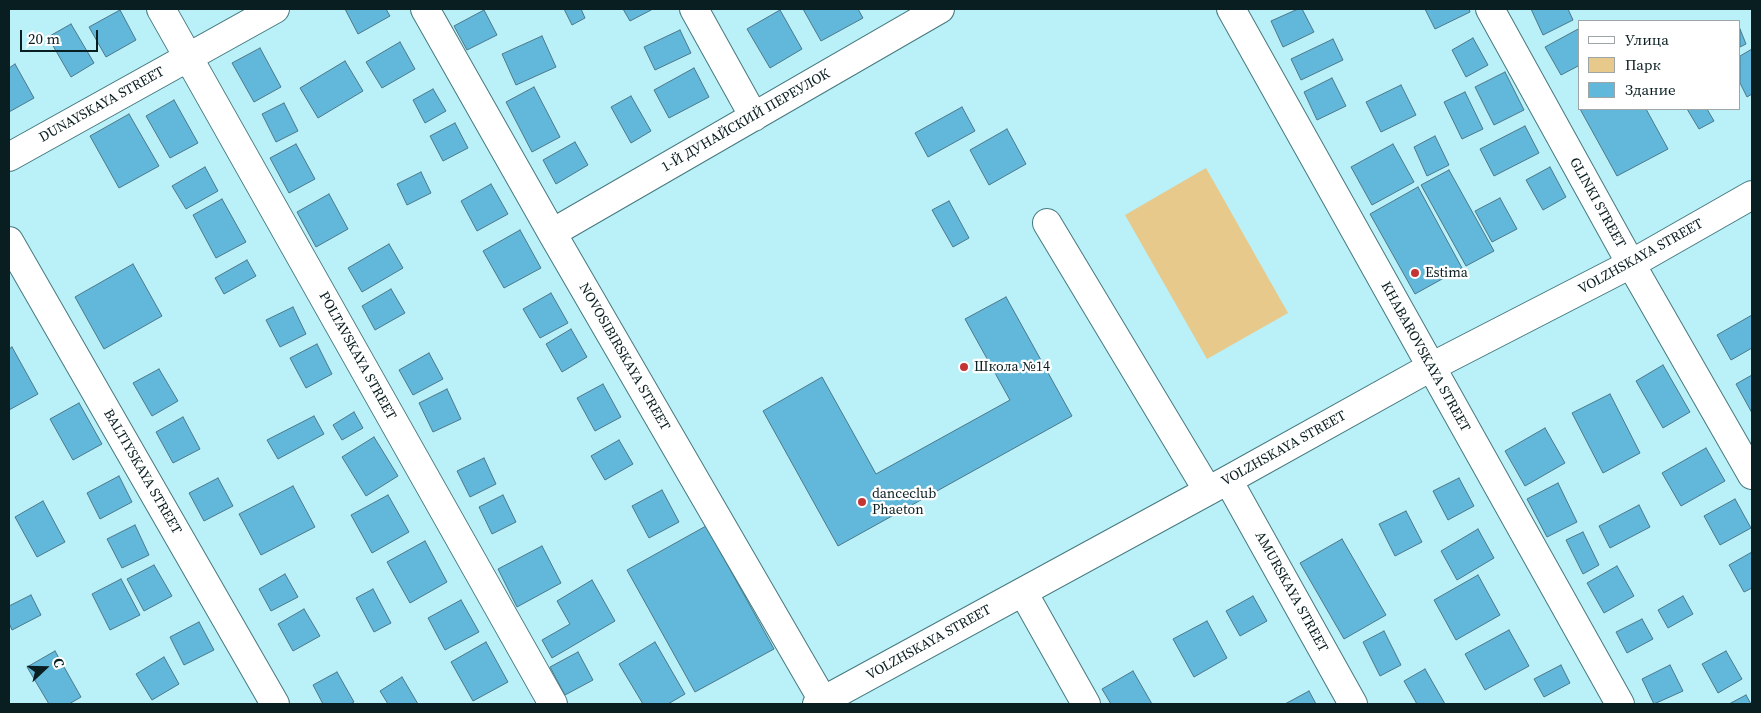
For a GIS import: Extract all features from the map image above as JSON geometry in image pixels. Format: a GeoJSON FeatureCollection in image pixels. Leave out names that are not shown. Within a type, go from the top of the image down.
{"type":"FeatureCollection","features":[{"type":"Feature","properties":{"kind":"street","name":"POLTAVSKAYA STREET"},"geometry":{"type":"LineString","coordinates":[[161,9],[553,704]]}},
{"type":"Feature","properties":{"kind":"street","name":"DUNAYSKAYA STREET"},"geometry":{"type":"LineString","coordinates":[[9,157],[274,9]]}},
{"type":"Feature","properties":{"kind":"street","name":"NOVOSIBIRSKAYA STREET"},"geometry":{"type":"LineString","coordinates":[[425,9],[822,703]]}},
{"type":"Feature","properties":{"kind":"street"},"geometry":{"type":"LineString","coordinates":[[694,9],[754,117]]}},
{"type":"Feature","properties":{"kind":"street","name":"1-Й ДУНАЙСКИЙ ПЕРЕУЛОК"},"geometry":{"type":"LineString","coordinates":[[552,233],[940,9]]}},
{"type":"Feature","properties":{"kind":"street","name":"KHABAROVSKAYA STREET"},"geometry":{"type":"LineString","coordinates":[[1231,9],[1620,704]]}},
{"type":"Feature","properties":{"kind":"street","name":"GLINKI STREET"},"geometry":{"type":"LineString","coordinates":[[1490,9],[1631,264],[1752,474]]}},
{"type":"Feature","properties":{"kind":"street","name":"VOLZHSKAYA STREET"},"geometry":{"type":"LineString","coordinates":[[822,703],[1431,367],[1631,264],[1752,195]]}},
{"type":"Feature","properties":{"kind":"street","name":"AMURSKAYA STREET"},"geometry":{"type":"LineString","coordinates":[[1047,223],[1218,486],[1353,704]]}},
{"type":"Feature","properties":{"kind":"street","name":"BALTIYSKAYA STREET"},"geometry":{"type":"LineString","coordinates":[[9,241],[274,704]]}},
{"type":"Feature","properties":{"kind":"street"},"geometry":{"type":"LineString","coordinates":[[1023,592],[1086,704]]}},
{"type":"Feature","properties":{"kind":"green space"},"geometry":{"type":"Polygon","coordinates":[[[1206,168],[1288,313],[1207,359],[1125,215],[1206,168]]]}},
{"type":"Feature","properties":{"kind":"building"},"geometry":{"type":"Polygon","coordinates":[[[345,9],[386,9],[390,16],[358,34],[345,9]]]}},
{"type":"Feature","properties":{"kind":"building"},"geometry":{"type":"Polygon","coordinates":[[[564,9],[581,9],[585,18],[572,25],[564,9]]]}},
{"type":"Feature","properties":{"kind":"building"},"geometry":{"type":"Polygon","coordinates":[[[623,9],[653,9],[630,21],[623,9]]]}},
{"type":"Feature","properties":{"kind":"building"},"geometry":{"type":"Polygon","coordinates":[[[803,9],[858,9],[863,18],[821,41],[803,9]]]}},
{"type":"Feature","properties":{"kind":"building"},"geometry":{"type":"Polygon","coordinates":[[[1302,9],[1314,32],[1283,47],[1271,21],[1302,9]]]}},
{"type":"Feature","properties":{"kind":"building"},"geometry":{"type":"Polygon","coordinates":[[[1425,9],[1469,9],[1470,12],[1435,29],[1425,9]]]}},
{"type":"Feature","properties":{"kind":"building"},"geometry":{"type":"Polygon","coordinates":[[[1531,9],[1568,9],[1573,20],[1543,35],[1531,9]]]}},
{"type":"Feature","properties":{"kind":"building"},"geometry":{"type":"Polygon","coordinates":[[[120,10],[136,40],[106,57],[89,27],[120,10]]]}},
{"type":"Feature","properties":{"kind":"building"},"geometry":{"type":"Polygon","coordinates":[[[484,10],[497,35],[467,50],[454,26],[484,10]]]}},
{"type":"Feature","properties":{"kind":"building"},"geometry":{"type":"Polygon","coordinates":[[[780,10],[802,49],[770,68],[747,29],[780,10]]]}},
{"type":"Feature","properties":{"kind":"building"},"geometry":{"type":"Polygon","coordinates":[[[71,24],[94,63],[71,77],[48,37],[71,24]]]}},
{"type":"Feature","properties":{"kind":"building"},"geometry":{"type":"Polygon","coordinates":[[[1578,29],[1578,66],[1561,75],[1545,47],[1578,29]]]}},
{"type":"Feature","properties":{"kind":"building"},"geometry":{"type":"Polygon","coordinates":[[[680,30],[691,53],[655,70],[644,47],[680,30]]]}},
{"type":"Feature","properties":{"kind":"building"},"geometry":{"type":"Polygon","coordinates":[[[1741,32],[1746,44],[1741,46],[1741,32]]]}},
{"type":"Feature","properties":{"kind":"building"},"geometry":{"type":"Polygon","coordinates":[[[542,36],[556,67],[516,85],[502,54],[542,36]]]}},
{"type":"Feature","properties":{"kind":"building"},"geometry":{"type":"Polygon","coordinates":[[[1473,38],[1488,65],[1466,77],[1452,50],[1473,38]]]}},
{"type":"Feature","properties":{"kind":"building"},"geometry":{"type":"Polygon","coordinates":[[[1333,39],[1343,60],[1301,80],[1291,59],[1333,39]]]}},
{"type":"Feature","properties":{"kind":"building"},"geometry":{"type":"Polygon","coordinates":[[[400,42],[415,69],[382,88],[366,62],[400,42]]]}},
{"type":"Feature","properties":{"kind":"building"},"geometry":{"type":"Polygon","coordinates":[[[260,48],[281,87],[254,102],[232,63],[260,48]]]}},
{"type":"Feature","properties":{"kind":"building"},"geometry":{"type":"Polygon","coordinates":[[[1752,49],[1752,94],[1747,97],[1741,85],[1741,55],[1752,49]]]}},
{"type":"Feature","properties":{"kind":"building"},"geometry":{"type":"Polygon","coordinates":[[[345,61],[363,91],[318,118],[300,88],[345,61]]]}},
{"type":"Feature","properties":{"kind":"building"},"geometry":{"type":"Polygon","coordinates":[[[15,64],[34,98],[9,112],[9,68],[15,64]]]}},
{"type":"Feature","properties":{"kind":"building"},"geometry":{"type":"Polygon","coordinates":[[[694,68],[709,97],[669,118],[654,90],[694,68]]]}},
{"type":"Feature","properties":{"kind":"building"},"geometry":{"type":"Polygon","coordinates":[[[1505,72],[1524,110],[1494,125],[1475,87],[1505,72]]]}},
{"type":"Feature","properties":{"kind":"building"},"geometry":{"type":"Polygon","coordinates":[[[1332,78],[1346,106],[1317,120],[1304,92],[1332,78]]]}},
{"type":"Feature","properties":{"kind":"building"},"geometry":{"type":"Polygon","coordinates":[[[1401,85],[1416,115],[1381,132],[1366,102],[1401,85]]]}},
{"type":"Feature","properties":{"kind":"building"},"geometry":{"type":"Polygon","coordinates":[[[534,87],[560,137],[532,152],[506,102],[534,87]]]}},
{"type":"Feature","properties":{"kind":"building"},"geometry":{"type":"Polygon","coordinates":[[[433,89],[446,111],[425,123],[413,100],[433,89]]]}},
{"type":"Feature","properties":{"kind":"building"},"geometry":{"type":"Polygon","coordinates":[[[1465,92],[1483,129],[1462,139],[1444,102],[1465,92]]]}},
{"type":"Feature","properties":{"kind":"building"},"geometry":{"type":"Polygon","coordinates":[[[631,96],[651,131],[631,143],[611,107],[631,96]]]}},
{"type":"Feature","properties":{"kind":"building"},"geometry":{"type":"Polygon","coordinates":[[[174,100],[198,143],[170,158],[146,116],[174,100]]]}},
{"type":"Feature","properties":{"kind":"building"},"geometry":{"type":"Polygon","coordinates":[[[284,103],[298,131],[276,142],[262,114],[284,103]]]}},
{"type":"Feature","properties":{"kind":"building"},"geometry":{"type":"Polygon","coordinates":[[[962,107],[975,131],[928,157],[915,133],[962,107]]]}},
{"type":"Feature","properties":{"kind":"building"},"geometry":{"type":"Polygon","coordinates":[[[1581,110],[1647,110],[1668,149],[1617,176],[1581,110]]]}},
{"type":"Feature","properties":{"kind":"building"},"geometry":{"type":"Polygon","coordinates":[[[1688,110],[1708,110],[1714,121],[1699,129],[1688,110]]]}},
{"type":"Feature","properties":{"kind":"building"},"geometry":{"type":"Polygon","coordinates":[[[129,114],[159,166],[119,188],[90,136],[129,114]]]}},
{"type":"Feature","properties":{"kind":"building"},"geometry":{"type":"Polygon","coordinates":[[[455,123],[468,148],[443,161],[430,136],[455,123]]]}},
{"type":"Feature","properties":{"kind":"building"},"geometry":{"type":"Polygon","coordinates":[[[1525,126],[1539,153],[1494,176],[1480,149],[1525,126]]]}},
{"type":"Feature","properties":{"kind":"building"},"geometry":{"type":"Polygon","coordinates":[[[1007,129],[1026,164],[989,185],[970,150],[1007,129]]]}},
{"type":"Feature","properties":{"kind":"building"},"geometry":{"type":"Polygon","coordinates":[[[1435,136],[1449,165],[1427,176],[1414,147],[1435,136]]]}},
{"type":"Feature","properties":{"kind":"building"},"geometry":{"type":"Polygon","coordinates":[[[575,142],[588,165],[556,184],[543,160],[575,142]]]}},
{"type":"Feature","properties":{"kind":"building"},"geometry":{"type":"Polygon","coordinates":[[[296,144],[315,179],[289,193],[270,158],[296,144]]]}},
{"type":"Feature","properties":{"kind":"building"},"geometry":{"type":"Polygon","coordinates":[[[1393,144],[1414,182],[1372,205],[1351,167],[1393,144]]]}},
{"type":"Feature","properties":{"kind":"building"},"geometry":{"type":"Polygon","coordinates":[[[205,167],[218,191],[186,209],[172,186],[205,167]]]}},
{"type":"Feature","properties":{"kind":"building"},"geometry":{"type":"Polygon","coordinates":[[[1550,167],[1566,197],[1543,210],[1526,180],[1550,167]]]}},
{"type":"Feature","properties":{"kind":"building"},"geometry":{"type":"Polygon","coordinates":[[[1449,170],[1494,251],[1466,266],[1421,185],[1449,170]]]}},
{"type":"Feature","properties":{"kind":"building"},"geometry":{"type":"Polygon","coordinates":[[[421,172],[431,193],[407,205],[397,184],[421,172]]]}},
{"type":"Feature","properties":{"kind":"building"},"geometry":{"type":"Polygon","coordinates":[[[491,184],[508,214],[477,231],[461,201],[491,184]]]}},
{"type":"Feature","properties":{"kind":"building"},"geometry":{"type":"Polygon","coordinates":[[[1418,187],[1462,268],[1415,294],[1370,214],[1418,187]]]}},
{"type":"Feature","properties":{"kind":"building"},"geometry":{"type":"Polygon","coordinates":[[[329,194],[348,229],[316,247],[297,212],[329,194]]]}},
{"type":"Feature","properties":{"kind":"building"},"geometry":{"type":"Polygon","coordinates":[[[1500,198],[1517,229],[1492,242],[1475,211],[1500,198]]]}},
{"type":"Feature","properties":{"kind":"building"},"geometry":{"type":"Polygon","coordinates":[[[222,199],[246,242],[216,258],[193,215],[222,199]]]}},
{"type":"Feature","properties":{"kind":"building"},"geometry":{"type":"Polygon","coordinates":[[[949,201],[969,238],[953,247],[932,210],[949,201]]]}},
{"type":"Feature","properties":{"kind":"building"},"geometry":{"type":"Polygon","coordinates":[[[520,230],[541,268],[504,288],[483,251],[520,230]]]}},
{"type":"Feature","properties":{"kind":"building"},"geometry":{"type":"Polygon","coordinates":[[[389,244],[403,268],[362,292],[348,268],[389,244]]]}},
{"type":"Feature","properties":{"kind":"building"},"geometry":{"type":"Polygon","coordinates":[[[247,260],[256,276],[224,294],[215,278],[247,260]]]}},
{"type":"Feature","properties":{"kind":"building"},"geometry":{"type":"Polygon","coordinates":[[[133,264],[162,316],[104,349],[75,297],[133,264]]]}},
{"type":"Feature","properties":{"kind":"building"},"geometry":{"type":"Polygon","coordinates":[[[391,289],[405,313],[375,330],[362,306],[391,289]]]}},
{"type":"Feature","properties":{"kind":"building"},"geometry":{"type":"Polygon","coordinates":[[[551,293],[568,323],[540,338],[523,309],[551,293]]]}},
{"type":"Feature","properties":{"kind":"building"},"geometry":{"type":"Polygon","coordinates":[[[1006,297],[1072,416],[838,546],[763,411],[822,377],[876,474],[1010,400],[965,319],[1006,297]]]}},
{"type":"Feature","properties":{"kind":"building"},"geometry":{"type":"Polygon","coordinates":[[[293,307],[306,334],[280,347],[266,320],[293,307]]]}},
{"type":"Feature","properties":{"kind":"building"},"geometry":{"type":"Polygon","coordinates":[[[1752,315],[1752,348],[1731,360],[1717,335],[1752,315]]]}},
{"type":"Feature","properties":{"kind":"building"},"geometry":{"type":"Polygon","coordinates":[[[571,329],[587,357],[562,372],[546,344],[571,329]]]}},
{"type":"Feature","properties":{"kind":"building"},"geometry":{"type":"Polygon","coordinates":[[[317,344],[332,374],[306,388],[290,358],[317,344]]]}},
{"type":"Feature","properties":{"kind":"building"},"geometry":{"type":"Polygon","coordinates":[[[12,347],[38,394],[9,410],[9,349],[12,347]]]}},
{"type":"Feature","properties":{"kind":"building"},"geometry":{"type":"Polygon","coordinates":[[[429,353],[443,379],[413,395],[399,370],[429,353]]]}},
{"type":"Feature","properties":{"kind":"building"},"geometry":{"type":"Polygon","coordinates":[[[1663,365],[1690,412],[1663,428],[1636,381],[1663,365]]]}},
{"type":"Feature","properties":{"kind":"building"},"geometry":{"type":"Polygon","coordinates":[[[159,369],[178,401],[152,416],[133,383],[159,369]]]}},
{"type":"Feature","properties":{"kind":"building"},"geometry":{"type":"Polygon","coordinates":[[[1752,375],[1752,413],[1736,384],[1752,375]]]}},
{"type":"Feature","properties":{"kind":"building"},"geometry":{"type":"Polygon","coordinates":[[[603,384],[621,417],[595,431],[577,398],[603,384]]]}},
{"type":"Feature","properties":{"kind":"building"},"geometry":{"type":"Polygon","coordinates":[[[447,389],[461,419],[433,432],[419,403],[447,389]]]}},
{"type":"Feature","properties":{"kind":"building"},"geometry":{"type":"Polygon","coordinates":[[[1610,394],[1640,453],[1603,473],[1572,413],[1610,394]]]}},
{"type":"Feature","properties":{"kind":"building"},"geometry":{"type":"Polygon","coordinates":[[[79,403],[102,444],[73,460],[50,419],[79,403]]]}},
{"type":"Feature","properties":{"kind":"building"},"geometry":{"type":"Polygon","coordinates":[[[354,412],[363,428],[342,440],[333,425],[354,412]]]}},
{"type":"Feature","properties":{"kind":"building"},"geometry":{"type":"Polygon","coordinates":[[[314,416],[324,434],[278,459],[267,440],[314,416]]]}},
{"type":"Feature","properties":{"kind":"building"},"geometry":{"type":"Polygon","coordinates":[[[183,417],[200,449],[173,463],[156,432],[183,417]]]}},
{"type":"Feature","properties":{"kind":"building"},"geometry":{"type":"Polygon","coordinates":[[[1545,428],[1565,463],[1525,486],[1505,451],[1545,428]]]}},
{"type":"Feature","properties":{"kind":"building"},"geometry":{"type":"Polygon","coordinates":[[[374,437],[398,476],[366,496],[342,457],[374,437]]]}},
{"type":"Feature","properties":{"kind":"building"},"geometry":{"type":"Polygon","coordinates":[[[619,440],[633,464],[605,480],[591,456],[619,440]]]}},
{"type":"Feature","properties":{"kind":"building"},"geometry":{"type":"Polygon","coordinates":[[[1706,448],[1725,481],[1681,506],[1662,473],[1706,448]]]}},
{"type":"Feature","properties":{"kind":"building"},"geometry":{"type":"Polygon","coordinates":[[[484,458],[496,484],[470,497],[457,471],[484,458]]]}},
{"type":"Feature","properties":{"kind":"building"},"geometry":{"type":"Polygon","coordinates":[[[119,476],[132,502],[100,519],[87,493],[119,476]]]}},
{"type":"Feature","properties":{"kind":"building"},"geometry":{"type":"Polygon","coordinates":[[[218,478],[233,506],[204,521],[189,493],[218,478]]]}},
{"type":"Feature","properties":{"kind":"building"},"geometry":{"type":"Polygon","coordinates":[[[1459,478],[1474,506],[1448,520],[1433,491],[1459,478]]]}},
{"type":"Feature","properties":{"kind":"building"},"geometry":{"type":"Polygon","coordinates":[[[1558,483],[1577,522],[1547,537],[1527,499],[1558,483]]]}},
{"type":"Feature","properties":{"kind":"building"},"geometry":{"type":"Polygon","coordinates":[[[293,486],[315,527],[261,555],[239,514],[293,486]]]}},
{"type":"Feature","properties":{"kind":"building"},"geometry":{"type":"Polygon","coordinates":[[[662,490],[679,522],[649,538],[632,506],[662,490]]]}},
{"type":"Feature","properties":{"kind":"building"},"geometry":{"type":"Polygon","coordinates":[[[388,495],[409,532],[372,553],[351,515],[388,495]]]}},
{"type":"Feature","properties":{"kind":"building"},"geometry":{"type":"Polygon","coordinates":[[[503,495],[516,522],[492,534],[479,507],[503,495]]]}},
{"type":"Feature","properties":{"kind":"building"},"geometry":{"type":"Polygon","coordinates":[[[1735,499],[1751,528],[1720,545],[1704,516],[1735,499]]]}},
{"type":"Feature","properties":{"kind":"building"},"geometry":{"type":"Polygon","coordinates":[[[43,501],[65,542],[37,557],[15,517],[43,501]]]}},
{"type":"Feature","properties":{"kind":"building"},"geometry":{"type":"Polygon","coordinates":[[[1639,505],[1650,527],[1610,548],[1599,526],[1639,505]]]}},
{"type":"Feature","properties":{"kind":"building"},"geometry":{"type":"Polygon","coordinates":[[[1406,511],[1422,542],[1395,556],[1379,524],[1406,511]]]}},
{"type":"Feature","properties":{"kind":"building"},"geometry":{"type":"Polygon","coordinates":[[[135,525],[149,555],[122,568],[107,539],[135,525]]]}},
{"type":"Feature","properties":{"kind":"building"},"geometry":{"type":"Polygon","coordinates":[[[706,526],[774,649],[695,692],[627,570],[706,526]]]}},
{"type":"Feature","properties":{"kind":"building"},"geometry":{"type":"Polygon","coordinates":[[[1478,529],[1494,558],[1457,580],[1441,551],[1478,529]]]}},
{"type":"Feature","properties":{"kind":"building"},"geometry":{"type":"Polygon","coordinates":[[[1583,532],[1599,565],[1583,574],[1566,540],[1583,532]]]}},
{"type":"Feature","properties":{"kind":"building"},"geometry":{"type":"Polygon","coordinates":[[[1342,539],[1386,615],[1344,639],[1300,563],[1342,539]]]}},
{"type":"Feature","properties":{"kind":"building"},"geometry":{"type":"Polygon","coordinates":[[[425,541],[447,582],[410,603],[387,562],[425,541]]]}},
{"type":"Feature","properties":{"kind":"building"},"geometry":{"type":"Polygon","coordinates":[[[542,546],[561,583],[517,607],[498,569],[542,546]]]}},
{"type":"Feature","properties":{"kind":"building"},"geometry":{"type":"Polygon","coordinates":[[[1752,552],[1752,588],[1744,592],[1729,565],[1752,552]]]}},
{"type":"Feature","properties":{"kind":"building"},"geometry":{"type":"Polygon","coordinates":[[[154,565],[172,596],[144,611],[127,579],[154,565]]]}},
{"type":"Feature","properties":{"kind":"building"},"geometry":{"type":"Polygon","coordinates":[[[1617,566],[1634,596],[1604,613],[1587,583],[1617,566]]]}},
{"type":"Feature","properties":{"kind":"building"},"geometry":{"type":"Polygon","coordinates":[[[285,574],[298,597],[271,611],[259,589],[285,574]]]}},
{"type":"Feature","properties":{"kind":"building"},"geometry":{"type":"Polygon","coordinates":[[[1478,575],[1500,615],[1456,640],[1434,600],[1478,575]]]}},
{"type":"Feature","properties":{"kind":"building"},"geometry":{"type":"Polygon","coordinates":[[[121,579],[140,615],[110,630],[92,594],[121,579]]]}},
{"type":"Feature","properties":{"kind":"building"},"geometry":{"type":"Polygon","coordinates":[[[592,580],[615,621],[552,658],[542,640],[570,624],[557,601],[592,580]]]}},
{"type":"Feature","properties":{"kind":"building"},"geometry":{"type":"Polygon","coordinates":[[[373,589],[391,623],[374,632],[356,598],[373,589]]]}},
{"type":"Feature","properties":{"kind":"building"},"geometry":{"type":"Polygon","coordinates":[[[31,595],[41,615],[12,630],[9,623],[9,606],[31,595]]]}},
{"type":"Feature","properties":{"kind":"building"},"geometry":{"type":"Polygon","coordinates":[[[1253,596],[1267,621],[1240,636],[1226,611],[1253,596]]]}},
{"type":"Feature","properties":{"kind":"building"},"geometry":{"type":"Polygon","coordinates":[[[1683,596],[1693,614],[1668,628],[1658,610],[1683,596]]]}},
{"type":"Feature","properties":{"kind":"building"},"geometry":{"type":"Polygon","coordinates":[[[461,600],[479,632],[445,650],[428,618],[461,600]]]}},
{"type":"Feature","properties":{"kind":"building"},"geometry":{"type":"Polygon","coordinates":[[[304,609],[320,636],[293,651],[278,624],[304,609]]]}},
{"type":"Feature","properties":{"kind":"building"},"geometry":{"type":"Polygon","coordinates":[[[1642,619],[1653,639],[1627,653],[1616,632],[1642,619]]]}},
{"type":"Feature","properties":{"kind":"building"},"geometry":{"type":"Polygon","coordinates":[[[1207,621],[1227,658],[1194,677],[1173,639],[1207,621]]]}},
{"type":"Feature","properties":{"kind":"building"},"geometry":{"type":"Polygon","coordinates":[[[199,622],[214,650],[184,665],[170,637],[199,622]]]}},
{"type":"Feature","properties":{"kind":"building"},"geometry":{"type":"Polygon","coordinates":[[[1509,630],[1529,666],[1485,690],[1465,654],[1509,630]]]}},
{"type":"Feature","properties":{"kind":"building"},"geometry":{"type":"Polygon","coordinates":[[[1384,631],[1401,665],[1380,676],[1363,642],[1384,631]]]}},
{"type":"Feature","properties":{"kind":"building"},"geometry":{"type":"Polygon","coordinates":[[[486,642],[508,682],[473,701],[451,662],[486,642]]]}},
{"type":"Feature","properties":{"kind":"building"},"geometry":{"type":"Polygon","coordinates":[[[655,642],[685,694],[668,704],[643,704],[619,664],[655,642]]]}},
{"type":"Feature","properties":{"kind":"building"},"geometry":{"type":"Polygon","coordinates":[[[55,651],[81,697],[69,704],[49,704],[27,667],[55,651]]]}},
{"type":"Feature","properties":{"kind":"building"},"geometry":{"type":"Polygon","coordinates":[[[1726,651],[1742,679],[1718,693],[1702,664],[1726,651]]]}},
{"type":"Feature","properties":{"kind":"building"},"geometry":{"type":"Polygon","coordinates":[[[578,652],[593,680],[565,695],[550,667],[578,652]]]}},
{"type":"Feature","properties":{"kind":"building"},"geometry":{"type":"Polygon","coordinates":[[[164,657],[179,684],[152,700],[136,674],[164,657]]]}},
{"type":"Feature","properties":{"kind":"building"},"geometry":{"type":"Polygon","coordinates":[[[1561,665],[1570,683],[1544,697],[1534,679],[1561,665]]]}},
{"type":"Feature","properties":{"kind":"building"},"geometry":{"type":"Polygon","coordinates":[[[1670,665],[1683,691],[1654,704],[1642,679],[1670,665]]]}},
{"type":"Feature","properties":{"kind":"building"},"geometry":{"type":"Polygon","coordinates":[[[1425,669],[1445,704],[1417,704],[1404,681],[1425,669]]]}},
{"type":"Feature","properties":{"kind":"building"},"geometry":{"type":"Polygon","coordinates":[[[1133,671],[1152,704],[1111,704],[1102,689],[1133,671]]]}},
{"type":"Feature","properties":{"kind":"building"},"geometry":{"type":"Polygon","coordinates":[[[337,672],[354,702],[350,704],[323,704],[313,685],[337,672]]]}},
{"type":"Feature","properties":{"kind":"building"},"geometry":{"type":"Polygon","coordinates":[[[402,677],[418,704],[388,704],[380,691],[402,677]]]}},
{"type":"Feature","properties":{"kind":"building"},"geometry":{"type":"Polygon","coordinates":[[[1309,691],[1316,704],[1285,704],[1309,691]]]}},
{"type":"Feature","properties":{"kind":"building"},"geometry":{"type":"Polygon","coordinates":[[[1746,695],[1751,704],[1729,704],[1746,695]]]}},
{"type":"Feature","properties":{"kind":"place","name":"Estima"},"geometry":{"type":"Point","coordinates":[1415,273]}},
{"type":"Feature","properties":{"kind":"place","name":"Школа №14"},"geometry":{"type":"Point","coordinates":[964,367]}},
{"type":"Feature","properties":{"kind":"place","name":"danceclub Phaeton"},"geometry":{"type":"Point","coordinates":[862,502]}}]}
